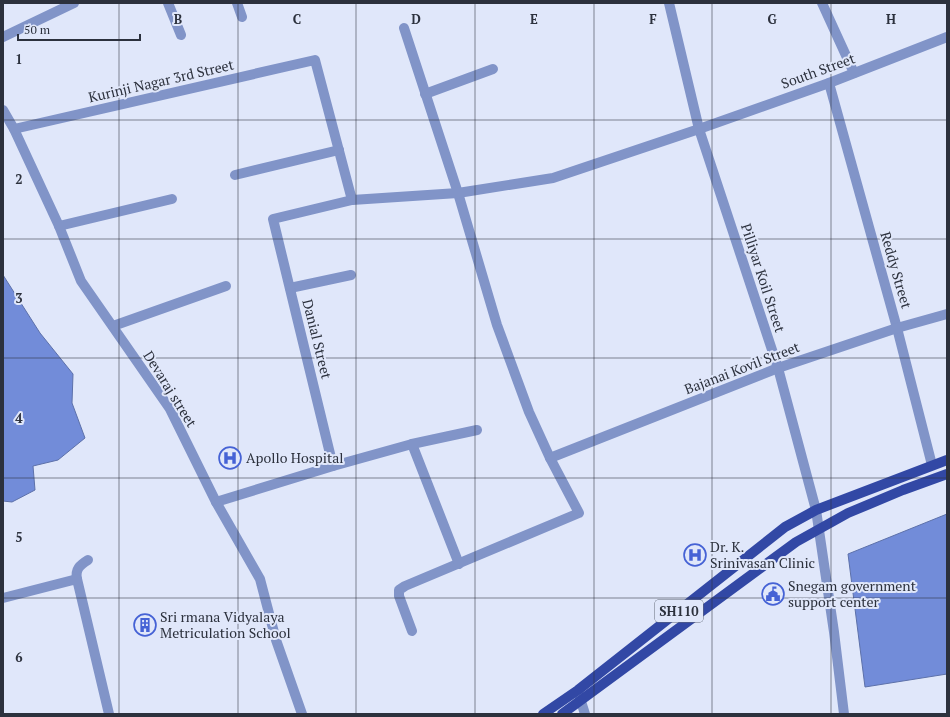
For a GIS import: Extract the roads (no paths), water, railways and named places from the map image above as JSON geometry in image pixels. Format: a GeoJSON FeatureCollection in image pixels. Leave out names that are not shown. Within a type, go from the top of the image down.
{"type":"FeatureCollection","features":[{"type":"Feature","properties":{"kind":"main road","name":"SH110"},"geometry":{"type":"LineString","coordinates":[[543,714],[578,690],[785,527],[816,510],[947,460]]}},
{"type":"Feature","properties":{"kind":"main road"},"geometry":{"type":"LineString","coordinates":[[932,466],[936,478]]}},
{"type":"Feature","properties":{"kind":"main road","name":"SH110"},"geometry":{"type":"LineString","coordinates":[[562,714],[796,542],[848,513],[903,490],[947,474]]}},
{"type":"Feature","properties":{"kind":"street"},"geometry":{"type":"LineString","coordinates":[[3,37],[74,3]]}},
{"type":"Feature","properties":{"kind":"street"},"geometry":{"type":"LineString","coordinates":[[168,3],[181,35]]}},
{"type":"Feature","properties":{"kind":"street"},"geometry":{"type":"LineString","coordinates":[[237,3],[242,17]]}},
{"type":"Feature","properties":{"kind":"street","name":"Pilliyar Koil Street"},"geometry":{"type":"LineString","coordinates":[[669,3],[699,129],[778,368],[816,510],[834,632],[844,714]]}},
{"type":"Feature","properties":{"kind":"street"},"geometry":{"type":"LineString","coordinates":[[822,3],[854,73]]}},
{"type":"Feature","properties":{"kind":"street"},"geometry":{"type":"LineString","coordinates":[[404,28],[458,192],[497,325],[529,412],[550,458],[579,513],[405,586],[399,590],[398,596],[412,631]]}},
{"type":"Feature","properties":{"kind":"street","name":"South Street"},"geometry":{"type":"LineString","coordinates":[[273,219],[352,200],[458,192],[553,178],[829,83],[947,37]]}},
{"type":"Feature","properties":{"kind":"street","name":"Kurinji Nagar 3rd Street"},"geometry":{"type":"LineString","coordinates":[[14,129],[315,60],[339,150]]}},
{"type":"Feature","properties":{"kind":"street"},"geometry":{"type":"LineString","coordinates":[[426,94],[493,69]]}},
{"type":"Feature","properties":{"kind":"street","name":"Reddy Street"},"geometry":{"type":"LineString","coordinates":[[829,83],[897,328],[932,466]]}},
{"type":"Feature","properties":{"kind":"street","name":"Devaraj street"},"geometry":{"type":"LineString","coordinates":[[3,110],[14,129],[81,281],[170,409],[216,502],[260,579],[276,640],[302,714]]}},
{"type":"Feature","properties":{"kind":"street"},"geometry":{"type":"LineString","coordinates":[[235,176],[339,150],[352,200]]}},
{"type":"Feature","properties":{"kind":"street"},"geometry":{"type":"LineString","coordinates":[[58,226],[172,199]]}},
{"type":"Feature","properties":{"kind":"street","name":"Danial Street"},"geometry":{"type":"LineString","coordinates":[[273,219],[333,466]]}},
{"type":"Feature","properties":{"kind":"street"},"geometry":{"type":"LineString","coordinates":[[290,288],[351,275]]}},
{"type":"Feature","properties":{"kind":"street"},"geometry":{"type":"LineString","coordinates":[[113,326],[226,286]]}},
{"type":"Feature","properties":{"kind":"street","name":"Bajanai Kovil Street"},"geometry":{"type":"LineString","coordinates":[[550,458],[778,368],[897,328],[947,314]]}},
{"type":"Feature","properties":{"kind":"street"},"geometry":{"type":"LineString","coordinates":[[216,502],[333,466],[412,444],[477,430]]}},
{"type":"Feature","properties":{"kind":"street"},"geometry":{"type":"LineString","coordinates":[[412,444],[459,564]]}},
{"type":"Feature","properties":{"kind":"street"},"geometry":{"type":"LineString","coordinates":[[88,560],[82,564],[76,574],[109,712],[98,714]]}},
{"type":"Feature","properties":{"kind":"street"},"geometry":{"type":"LineString","coordinates":[[3,598],[77,579]]}},
{"type":"Feature","properties":{"kind":"street"},"geometry":{"type":"LineString","coordinates":[[578,690],[585,714]]}},
{"type":"Feature","properties":{"kind":"water"},"geometry":{"type":"Polygon","coordinates":[[[3,275],[40,333],[73,374],[72,403],[85,438],[58,460],[33,466],[35,490],[12,502],[3,501],[3,275]]]}},
{"type":"Feature","properties":{"kind":"water"},"geometry":{"type":"Polygon","coordinates":[[[947,514],[947,674],[865,687],[848,554],[947,514]]]}},
{"type":"Feature","properties":{"kind":"place","name":"Apollo Hospital"},"geometry":{"type":"Point","coordinates":[230,458]}},
{"type":"Feature","properties":{"kind":"place","name":"Dr. K. Srinivasan Clinic"},"geometry":{"type":"Point","coordinates":[695,555]}},
{"type":"Feature","properties":{"kind":"place","name":"Snegam government support center"},"geometry":{"type":"Point","coordinates":[773,594]}},
{"type":"Feature","properties":{"kind":"place","name":"Sri rmana Vidyalaya Metriculation School"},"geometry":{"type":"Point","coordinates":[145,625]}}]}
